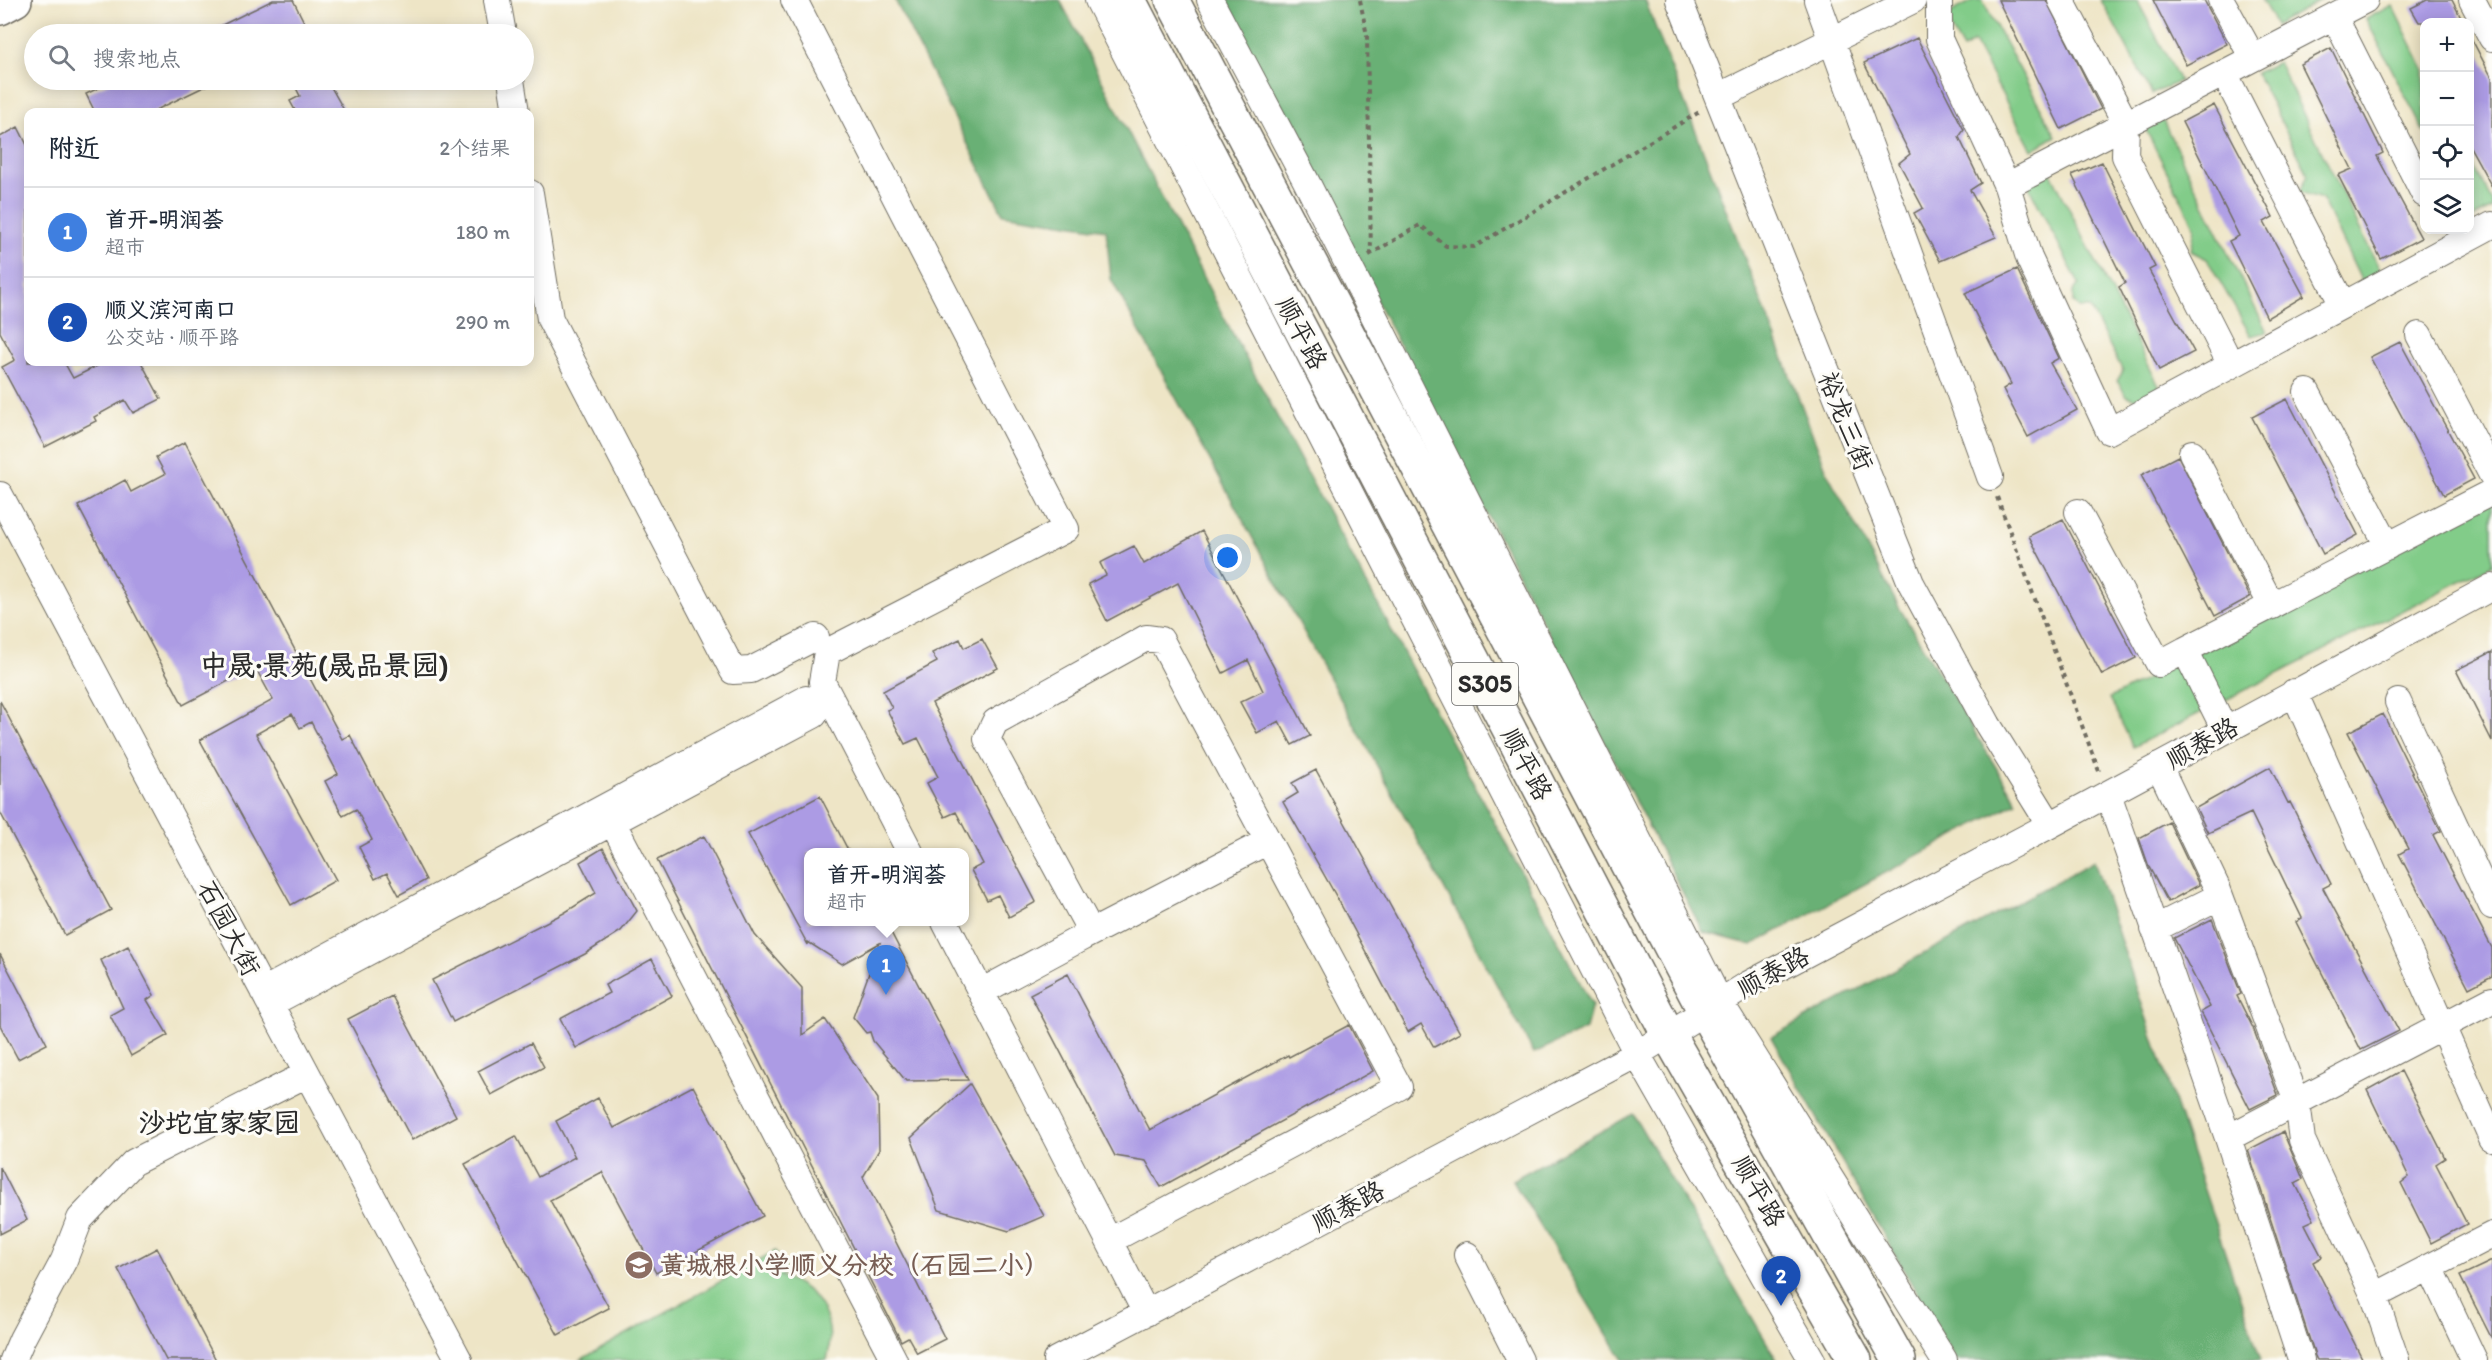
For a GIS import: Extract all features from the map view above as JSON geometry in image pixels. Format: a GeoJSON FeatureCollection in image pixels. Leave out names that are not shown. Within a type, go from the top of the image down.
{"type":"FeatureCollection","features":[{"type":"Feature","properties":{"kind":"main road"},"geometry":{"type":"LineString","coordinates":[[0,8],[15,0]]}},
{"type":"Feature","properties":{"kind":"main road","name":"顺平路"},"geometry":{"type":"LineString","coordinates":[[1129,0],[1668,1034],[1855,1360]]}},
{"type":"Feature","properties":{"kind":"main road","name":"顺平路"},"geometry":{"type":"LineString","coordinates":[[1172,0],[1899,1360]]}},
{"type":"Feature","properties":{"kind":"street"},"geometry":{"type":"LineString","coordinates":[[497,0],[501,24]]}},
{"type":"Feature","properties":{"kind":"street"},"geometry":{"type":"LineString","coordinates":[[794,0],[1066,529],[827,652],[822,682],[908,848]]}},
{"type":"Feature","properties":{"kind":"street"},"geometry":{"type":"LineString","coordinates":[[1098,0],[1637,1054],[1812,1360]]}},
{"type":"Feature","properties":{"kind":"street"},"geometry":{"type":"LineString","coordinates":[[1210,0],[1349,267],[1712,1007],[1944,1360]]}},
{"type":"Feature","properties":{"kind":"street","name":"裕龙三街"},"geometry":{"type":"LineString","coordinates":[[1679,0],[1911,583],[1988,725],[2050,825]]}},
{"type":"Feature","properties":{"kind":"street"},"geometry":{"type":"LineString","coordinates":[[1817,0],[1990,477]]}},
{"type":"Feature","properties":{"kind":"street"},"geometry":{"type":"LineString","coordinates":[[1718,97],[1913,0]]}},
{"type":"Feature","properties":{"kind":"street"},"geometry":{"type":"LineString","coordinates":[[1939,0],[1939,39],[2007,186],[2029,258],[2109,430],[2343,306],[2447,238],[2492,225]]}},
{"type":"Feature","properties":{"kind":"street"},"geometry":{"type":"LineString","coordinates":[[2061,0],[2126,124],[2125,156],[2231,365]]}},
{"type":"Feature","properties":{"kind":"street"},"geometry":{"type":"LineString","coordinates":[[2221,0],[2253,58]]}},
{"type":"Feature","properties":{"kind":"street"},"geometry":{"type":"LineString","coordinates":[[2007,186],[2365,0]]}},
{"type":"Feature","properties":{"kind":"street"},"geometry":{"type":"LineString","coordinates":[[2472,0],[2492,38]]}},
{"type":"Feature","properties":{"kind":"street"},"geometry":{"type":"LineString","coordinates":[[2334,16],[2420,186]]}},
{"type":"Feature","properties":{"kind":"street"},"geometry":{"type":"LineString","coordinates":[[2224,73],[2343,306]]}},
{"type":"Feature","properties":{"kind":"street"},"geometry":{"type":"LineString","coordinates":[[513,90],[515,108]]}},
{"type":"Feature","properties":{"kind":"street"},"geometry":{"type":"LineString","coordinates":[[534,218],[550,319],[733,670],[751,670],[816,637]]}},
{"type":"Feature","properties":{"kind":"street"},"geometry":{"type":"LineString","coordinates":[[2419,335],[2492,475]]}},
{"type":"Feature","properties":{"kind":"street"},"geometry":{"type":"LineString","coordinates":[[2307,392],[2388,546]]}},
{"type":"Feature","properties":{"kind":"street"},"geometry":{"type":"LineString","coordinates":[[2193,453],[2272,606]]}},
{"type":"Feature","properties":{"kind":"street"},"geometry":{"type":"LineString","coordinates":[[2078,512],[2159,664],[2492,492]]}},
{"type":"Feature","properties":{"kind":"street","name":"石园大街"},"geometry":{"type":"LineString","coordinates":[[0,495],[459,1360]]}},
{"type":"Feature","properties":{"kind":"street","name":"顺泰路"},"geometry":{"type":"LineString","coordinates":[[1056,1360],[1637,1054],[1747,985],[2492,587]]}},
{"type":"Feature","properties":{"kind":"street"},"geometry":{"type":"LineString","coordinates":[[1083,937],[1088,926],[987,739],[995,722],[1146,638],[1161,640],[1399,1088],[1109,1241]]}},
{"type":"Feature","properties":{"kind":"street"},"geometry":{"type":"LineString","coordinates":[[2185,650],[2225,730]]}},
{"type":"Feature","properties":{"kind":"street"},"geometry":{"type":"LineString","coordinates":[[2295,692],[2492,1139]]}},
{"type":"Feature","properties":{"kind":"street"},"geometry":{"type":"LineString","coordinates":[[2398,702],[2492,906]]}},
{"type":"Feature","properties":{"kind":"street"},"geometry":{"type":"LineString","coordinates":[[266,998],[810,707]]}},
{"type":"Feature","properties":{"kind":"street"},"geometry":{"type":"LineString","coordinates":[[2159,766],[2220,896],[2296,1102],[2302,1140],[2374,1296],[2396,1360]]}},
{"type":"Feature","properties":{"kind":"street"},"geometry":{"type":"LineString","coordinates":[[2108,794],[2228,1138],[2301,1360]]}},
{"type":"Feature","properties":{"kind":"street"},"geometry":{"type":"LineString","coordinates":[[609,815],[894,1360]]}},
{"type":"Feature","properties":{"kind":"street"},"geometry":{"type":"LineString","coordinates":[[981,992],[1268,841]]}},
{"type":"Feature","properties":{"kind":"street"},"geometry":{"type":"LineString","coordinates":[[2154,929],[2220,896]]}},
{"type":"Feature","properties":{"kind":"street"},"geometry":{"type":"LineString","coordinates":[[948,926],[1146,1313]]}},
{"type":"Feature","properties":{"kind":"street"},"geometry":{"type":"LineString","coordinates":[[2228,1138],[2492,1000]]}},
{"type":"Feature","properties":{"kind":"street"},"geometry":{"type":"LineString","coordinates":[[13,1360],[64,1260],[80,1219],[134,1162],[307,1074]]}},
{"type":"Feature","properties":{"kind":"street"},"geometry":{"type":"LineString","coordinates":[[2374,1296],[2492,1234]]}},
{"type":"Feature","properties":{"kind":"street"},"geometry":{"type":"LineString","coordinates":[[1467,1255],[1520,1360]]}},
{"type":"Feature","properties":{"kind":"street"},"geometry":{"type":"LineString","coordinates":[[2430,1267],[2474,1360]]}},
{"type":"Feature","properties":{"kind":"path"},"geometry":{"type":"LineString","coordinates":[[1360,0],[1367,36],[1371,254]]}},
{"type":"Feature","properties":{"kind":"path"},"geometry":{"type":"LineString","coordinates":[[1349,267],[1420,225],[1446,246],[1474,247],[1695,116],[1718,97]]}},
{"type":"Feature","properties":{"kind":"path"},"geometry":{"type":"LineString","coordinates":[[1990,477],[2108,794]]}},
{"type":"Feature","properties":{"kind":"green space"},"geometry":{"type":"Polygon","coordinates":[[[895,0],[1060,0],[1218,306],[1592,1005],[1586,1029],[1534,1053],[1111,279],[1106,230],[1003,214],[895,0]]]}},
{"type":"Feature","properties":{"kind":"green space"},"geometry":{"type":"Polygon","coordinates":[[[1221,0],[1645,0],[1828,474],[1900,609],[2017,802],[1752,945],[1703,932],[1221,0]]]}},
{"type":"Feature","properties":{"kind":"green space"},"geometry":{"type":"Polygon","coordinates":[[[1974,0],[1982,0],[2056,136],[2032,150],[1974,42],[1963,49],[1944,16],[1974,0]]]}},
{"type":"Feature","properties":{"kind":"green space"},"geometry":{"type":"Polygon","coordinates":[[[2101,0],[2137,0],[2180,81],[2152,94],[2101,0]]]}},
{"type":"Feature","properties":{"kind":"green space"},"geometry":{"type":"Polygon","coordinates":[[[2262,0],[2321,0],[2276,25],[2262,0]]]}},
{"type":"Feature","properties":{"kind":"green space"},"geometry":{"type":"Polygon","coordinates":[[[2392,5],[2420,62],[2420,124],[2366,19],[2392,5]]]}},
{"type":"Feature","properties":{"kind":"green space"},"geometry":{"type":"Polygon","coordinates":[[[2278,62],[2380,270],[2363,284],[2322,199],[2300,192],[2308,174],[2256,73],[2278,62]]]}},
{"type":"Feature","properties":{"kind":"green space"},"geometry":{"type":"Polygon","coordinates":[[[2162,119],[2267,332],[2251,336],[2207,259],[2191,251],[2195,227],[2144,126],[2162,119]]]}},
{"type":"Feature","properties":{"kind":"green space"},"geometry":{"type":"Polygon","coordinates":[[[2474,166],[2492,202],[2492,208],[2474,218],[2474,166]]]}},
{"type":"Feature","properties":{"kind":"green space"},"geometry":{"type":"Polygon","coordinates":[[[2051,173],[2161,390],[2144,402],[2127,396],[2117,381],[2123,371],[2090,308],[2079,308],[2073,302],[2073,292],[2079,284],[2027,183],[2051,173]]]}},
{"type":"Feature","properties":{"kind":"green space"},"geometry":{"type":"Polygon","coordinates":[[[2492,499],[2492,565],[2133,747],[2110,698],[2492,499]]]}},
{"type":"Feature","properties":{"kind":"green space"},"geometry":{"type":"Polygon","coordinates":[[[2094,861],[2261,1360],[1955,1360],[1771,1037],[2094,861]]]}},
{"type":"Feature","properties":{"kind":"green space"},"geometry":{"type":"Polygon","coordinates":[[[1633,1114],[1777,1360],[1623,1360],[1512,1180],[1633,1114]]]}},
{"type":"Feature","properties":{"kind":"green space"},"geometry":{"type":"Polygon","coordinates":[[[775,1251],[787,1272],[780,1276],[805,1289],[815,1297],[822,1308],[829,1331],[827,1360],[580,1360],[775,1251]]]}},
{"type":"Feature","properties":{"kind":"building"},"geometry":{"type":"Polygon","coordinates":[[[273,0],[293,0],[305,24],[224,24],[273,0]]]}},
{"type":"Feature","properties":{"kind":"building"},"geometry":{"type":"Polygon","coordinates":[[[1998,0],[2046,0],[2101,109],[2061,129],[1998,0]]]}},
{"type":"Feature","properties":{"kind":"building"},"geometry":{"type":"Polygon","coordinates":[[[2153,0],[2204,0],[2227,44],[2186,65],[2153,0]]]}},
{"type":"Feature","properties":{"kind":"building"},"geometry":{"type":"Polygon","coordinates":[[[2427,0],[2452,0],[2461,18],[2420,18],[2419,22],[2411,8],[2427,0]]]}},
{"type":"Feature","properties":{"kind":"building"},"geometry":{"type":"Polygon","coordinates":[[[1917,38],[1964,130],[1959,137],[1981,183],[1970,190],[1996,237],[1940,261],[1914,213],[1923,208],[1899,163],[1910,154],[1864,63],[1917,38]]]}},
{"type":"Feature","properties":{"kind":"building"},"geometry":{"type":"Polygon","coordinates":[[[2474,44],[2492,78],[2492,187],[2474,154],[2474,44]]]}},
{"type":"Feature","properties":{"kind":"building"},"geometry":{"type":"Polygon","coordinates":[[[2331,48],[2383,153],[2377,156],[2421,238],[2381,259],[2338,175],[2352,169],[2300,64],[2331,48]]]}},
{"type":"Feature","properties":{"kind":"building"},"geometry":{"type":"Polygon","coordinates":[[[94,90],[197,90],[160,108],[93,108],[86,94],[94,90]]]}},
{"type":"Feature","properties":{"kind":"building"},"geometry":{"type":"Polygon","coordinates":[[[297,90],[333,90],[343,108],[294,108],[290,101],[300,96],[297,90]]]}},
{"type":"Feature","properties":{"kind":"building"},"geometry":{"type":"Polygon","coordinates":[[[2214,105],[2273,217],[2264,222],[2304,296],[2267,318],[2229,241],[2239,236],[2182,122],[2214,105]]]}},
{"type":"Feature","properties":{"kind":"building"},"geometry":{"type":"Polygon","coordinates":[[[18,127],[24,139],[24,366],[66,366],[73,378],[97,366],[143,366],[161,399],[133,413],[125,400],[94,417],[96,421],[45,447],[2,367],[15,360],[0,332],[0,137],[18,127]]]}},
{"type":"Feature","properties":{"kind":"building"},"geometry":{"type":"Polygon","coordinates":[[[2102,162],[2155,267],[2149,270],[2194,352],[2159,370],[2119,287],[2125,283],[2072,175],[2102,162]]]}},
{"type":"Feature","properties":{"kind":"building"},"geometry":{"type":"Polygon","coordinates":[[[2017,269],[2059,358],[2050,363],[2077,410],[2028,437],[2003,389],[2011,384],[1965,293],[2017,269]]]}},
{"type":"Feature","properties":{"kind":"building"},"geometry":{"type":"Polygon","coordinates":[[[2400,342],[2474,479],[2444,495],[2370,357],[2400,342]]]}},
{"type":"Feature","properties":{"kind":"building"},"geometry":{"type":"Polygon","coordinates":[[[2287,399],[2358,535],[2323,554],[2252,417],[2287,399]]]}},
{"type":"Feature","properties":{"kind":"building"},"geometry":{"type":"Polygon","coordinates":[[[185,442],[342,739],[350,735],[426,880],[399,895],[387,873],[375,879],[359,847],[372,840],[356,809],[343,816],[325,781],[338,774],[311,722],[300,728],[292,714],[256,734],[336,880],[291,905],[200,740],[273,700],[255,667],[183,705],[78,506],[125,480],[131,492],[165,474],[156,457],[185,442]]]}},
{"type":"Feature","properties":{"kind":"building"},"geometry":{"type":"Polygon","coordinates":[[[2178,456],[2250,597],[2215,616],[2141,475],[2178,456]]]}},
{"type":"Feature","properties":{"kind":"building"},"geometry":{"type":"Polygon","coordinates":[[[2063,519],[2136,658],[2102,675],[2029,536],[2063,519]]]}},
{"type":"Feature","properties":{"kind":"building"},"geometry":{"type":"Polygon","coordinates":[[[1202,531],[1310,736],[1292,745],[1279,721],[1257,733],[1240,702],[1263,691],[1248,660],[1223,673],[1178,583],[1107,621],[1088,584],[1106,575],[1100,563],[1134,546],[1144,564],[1202,531]]]}},
{"type":"Feature","properties":{"kind":"building"},"geometry":{"type":"Polygon","coordinates":[[[960,639],[964,648],[982,639],[998,668],[932,703],[1036,902],[1009,917],[998,895],[987,900],[971,870],[983,864],[956,812],[945,817],[927,783],[938,777],[918,738],[905,744],[887,710],[892,708],[883,691],[937,662],[932,653],[960,639]]]}},
{"type":"Feature","properties":{"kind":"building"},"geometry":{"type":"Polygon","coordinates":[[[2492,652],[2492,741],[2456,670],[2492,652]]]}},
{"type":"Feature","properties":{"kind":"building"},"geometry":{"type":"Polygon","coordinates":[[[0,701],[111,910],[65,935],[0,812],[0,701]]]}},
{"type":"Feature","properties":{"kind":"building"},"geometry":{"type":"Polygon","coordinates":[[[2383,714],[2441,831],[2433,835],[2492,948],[2492,976],[2469,988],[2399,854],[2408,849],[2348,732],[2383,714]]]}},
{"type":"Feature","properties":{"kind":"building"},"geometry":{"type":"Polygon","coordinates":[[[2270,767],[2331,884],[2323,888],[2399,1031],[2361,1050],[2296,922],[2302,918],[2251,813],[2208,833],[2196,808],[2270,767]]]}},
{"type":"Feature","properties":{"kind":"building"},"geometry":{"type":"Polygon","coordinates":[[[1316,770],[1460,1033],[1434,1047],[1421,1024],[1408,1032],[1340,903],[1283,802],[1298,793],[1292,783],[1316,770]]]}},
{"type":"Feature","properties":{"kind":"building"},"geometry":{"type":"Polygon","coordinates":[[[820,796],[847,848],[804,848],[804,926],[888,926],[968,1080],[906,1081],[873,1041],[870,1032],[866,1033],[853,1017],[880,943],[842,964],[808,942],[808,945],[748,834],[820,796]]]}},
{"type":"Feature","properties":{"kind":"building"},"geometry":{"type":"Polygon","coordinates":[[[2169,822],[2199,885],[2168,902],[2149,867],[2139,838],[2169,822]]]}},
{"type":"Feature","properties":{"kind":"building"},"geometry":{"type":"Polygon","coordinates":[[[704,836],[755,935],[802,988],[802,1035],[825,1019],[878,1099],[879,1150],[863,1177],[945,1339],[917,1353],[908,1337],[901,1341],[657,860],[704,836]]]}},
{"type":"Feature","properties":{"kind":"building"},"geometry":{"type":"Polygon","coordinates":[[[603,848],[637,911],[621,931],[585,954],[453,1022],[432,980],[564,913],[596,893],[580,862],[603,848]]]}},
{"type":"Feature","properties":{"kind":"building"},"geometry":{"type":"Polygon","coordinates":[[[2212,919],[2241,994],[2237,996],[2253,1028],[2278,1095],[2250,1109],[2201,1012],[2210,1007],[2174,938],[2212,919]]]}},
{"type":"Feature","properties":{"kind":"building"},"geometry":{"type":"Polygon","coordinates":[[[128,946],[154,995],[147,1000],[168,1035],[131,1056],[110,1015],[123,1008],[101,960],[128,946]]]}},
{"type":"Feature","properties":{"kind":"building"},"geometry":{"type":"Polygon","coordinates":[[[0,954],[47,1044],[18,1059],[0,1025],[0,954]]]}},
{"type":"Feature","properties":{"kind":"building"},"geometry":{"type":"Polygon","coordinates":[[[652,959],[672,996],[576,1048],[560,1019],[609,993],[605,985],[652,959]]]}},
{"type":"Feature","properties":{"kind":"building"},"geometry":{"type":"Polygon","coordinates":[[[1068,974],[1150,1130],[1288,1055],[1289,1057],[1349,1025],[1373,1071],[1161,1187],[1146,1161],[1115,1156],[1030,994],[1068,974]]]}},
{"type":"Feature","properties":{"kind":"building"},"geometry":{"type":"Polygon","coordinates":[[[392,996],[456,1116],[412,1140],[348,1019],[392,996]]]}},
{"type":"Feature","properties":{"kind":"building"},"geometry":{"type":"Polygon","coordinates":[[[531,1043],[544,1067],[491,1095],[478,1071],[531,1043]]]}},
{"type":"Feature","properties":{"kind":"building"},"geometry":{"type":"Polygon","coordinates":[[[2401,1071],[2445,1158],[2436,1164],[2467,1224],[2431,1243],[2401,1183],[2409,1177],[2367,1090],[2401,1071]]]}},
{"type":"Feature","properties":{"kind":"building"},"geometry":{"type":"Polygon","coordinates":[[[970,1084],[1044,1216],[1009,1231],[939,1210],[911,1138],[970,1084]]]}},
{"type":"Feature","properties":{"kind":"building"},"geometry":{"type":"Polygon","coordinates":[[[693,1086],[763,1216],[656,1273],[602,1172],[550,1200],[609,1308],[558,1335],[465,1164],[516,1136],[538,1177],[575,1157],[556,1121],[598,1098],[614,1128],[693,1086]]]}},
{"type":"Feature","properties":{"kind":"building"},"geometry":{"type":"Polygon","coordinates":[[[2283,1132],[2303,1179],[2295,1183],[2314,1220],[2305,1224],[2322,1257],[2313,1262],[2363,1360],[2317,1360],[2315,1356],[2248,1150],[2283,1132]]]}},
{"type":"Feature","properties":{"kind":"building"},"geometry":{"type":"Polygon","coordinates":[[[0,1167],[27,1220],[0,1234],[0,1167]]]}},
{"type":"Feature","properties":{"kind":"building"},"geometry":{"type":"Polygon","coordinates":[[[157,1248],[216,1360],[166,1360],[118,1269],[157,1248]]]}},
{"type":"Feature","properties":{"kind":"building"},"geometry":{"type":"Polygon","coordinates":[[[2492,1261],[2492,1339],[2460,1276],[2492,1261]]]}},
{"type":"Feature","properties":{"kind":"place","name":"首开-明润荟"},"geometry":{"type":"Point","coordinates":[886,995]}},
{"type":"Feature","properties":{"kind":"place","name":"黄城根小学顺义分校（石园二小）"},"geometry":{"type":"Point","coordinates":[639,1265]}},
{"type":"Feature","properties":{"kind":"place","name":"顺义滨河南口"},"geometry":{"type":"Point","coordinates":[1781,1306]}},
{"type":"Feature","properties":{"kind":"district","name":"中晟·景苑(晟品景园)"},"geometry":{"type":"Point","coordinates":[324,665]}},
{"type":"Feature","properties":{"kind":"district","name":"沙坨宜家家园"},"geometry":{"type":"Point","coordinates":[219,1123]}}]}
